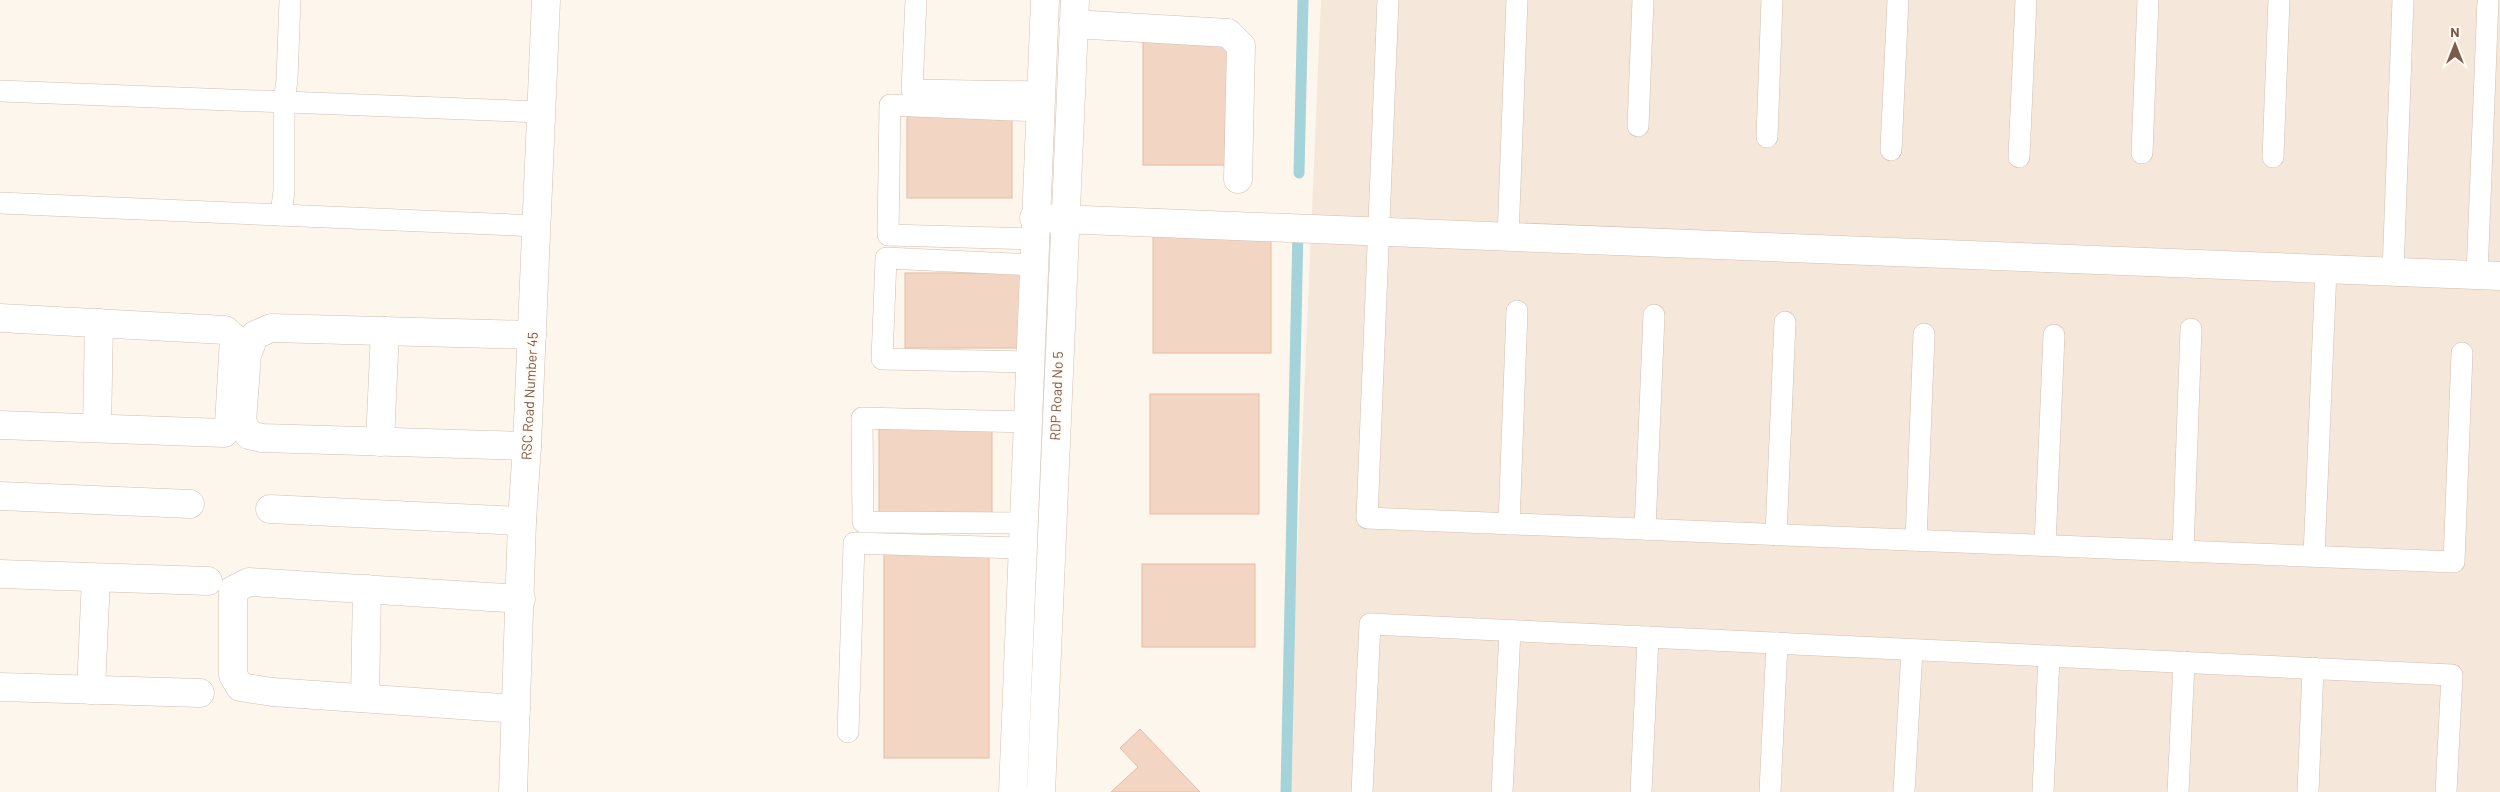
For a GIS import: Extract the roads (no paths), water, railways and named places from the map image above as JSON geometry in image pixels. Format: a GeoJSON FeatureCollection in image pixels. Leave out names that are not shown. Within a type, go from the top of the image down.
{"type":"FeatureCollection","features":[{"type":"Feature","properties":{"kind":"street","name":"RSC Road Number 45"},"geometry":{"type":"LineString","coordinates":[[513,792],[521,599],[522,521],[527,446],[546,0]]}},
{"type":"Feature","properties":{"kind":"street","name":"RDP Road No 5"},"geometry":{"type":"LineString","coordinates":[[1013,792],[1033,241],[1044,0]]}},
{"type":"Feature","properties":{"kind":"street","name":"RDP Road No 5"},"geometry":{"type":"LineString","coordinates":[[1040,792],[1074,12]]}},
{"type":"Feature","properties":{"kind":"street"},"geometry":{"type":"LineString","coordinates":[[1074,12],[1228,33],[1241,46],[1238,179]]}},
{"type":"Feature","properties":{"kind":"street"},"geometry":{"type":"LineString","coordinates":[[1033,241],[1064,219],[2489,276]]}},
{"type":"Feature","properties":{"kind":"street"},"geometry":{"type":"LineString","coordinates":[[0,318],[225,330],[234,338],[229,424],[224,433],[0,425]]}},
{"type":"Feature","properties":{"kind":"street"},"geometry":{"type":"LineString","coordinates":[[97,428],[99,323]]}},
{"type":"Feature","properties":{"kind":"street"},"geometry":{"type":"LineString","coordinates":[[527,446],[262,438],[249,434],[242,422],[247,354],[255,336],[271,328],[532,335]]}},
{"type":"Feature","properties":{"kind":"street"},"geometry":{"type":"LineString","coordinates":[[380,442],[385,331]]}},
{"type":"Feature","properties":{"kind":"street"},"geometry":{"type":"LineString","coordinates":[[0,496],[190,504]]}},
{"type":"Feature","properties":{"kind":"street"},"geometry":{"type":"LineString","coordinates":[[270,509],[522,521]]}},
{"type":"Feature","properties":{"kind":"street"},"geometry":{"type":"LineString","coordinates":[[0,574],[208,581]]}},
{"type":"Feature","properties":{"kind":"street"},"geometry":{"type":"LineString","coordinates":[[91,690],[96,578]]}},
{"type":"Feature","properties":{"kind":"street"},"geometry":{"type":"LineString","coordinates":[[516,709],[240,687],[233,675],[233,590],[248,582],[521,599]]}},
{"type":"Feature","properties":{"kind":"street"},"geometry":{"type":"LineString","coordinates":[[365,698],[367,589]]}},
{"type":"Feature","properties":{"kind":"street"},"geometry":{"type":"LineString","coordinates":[[0,687],[200,693]]}},
{"type":"Feature","properties":{"kind":"lane"},"geometry":{"type":"LineString","coordinates":[[281,215],[284,191],[284,102],[287,80],[290,0]]}},
{"type":"Feature","properties":{"kind":"lane"},"geometry":{"type":"LineString","coordinates":[[916,0],[912,90],[1040,102]]}},
{"type":"Feature","properties":{"kind":"lane"},"geometry":{"type":"LineString","coordinates":[[1388,0],[1367,518],[2454,562],[2462,353]]}},
{"type":"Feature","properties":{"kind":"lane"},"geometry":{"type":"LineString","coordinates":[[1508,237],[1517,0]]}},
{"type":"Feature","properties":{"kind":"lane"},"geometry":{"type":"LineString","coordinates":[[1638,126],[1643,0]]}},
{"type":"Feature","properties":{"kind":"lane"},"geometry":{"type":"LineString","coordinates":[[1767,137],[1772,0]]}},
{"type":"Feature","properties":{"kind":"lane"},"geometry":{"type":"LineString","coordinates":[[1891,150],[1898,0]]}},
{"type":"Feature","properties":{"kind":"lane"},"geometry":{"type":"LineString","coordinates":[[2020,158],[2026,0]]}},
{"type":"Feature","properties":{"kind":"lane"},"geometry":{"type":"LineString","coordinates":[[2142,153],[2148,0]]}},
{"type":"Feature","properties":{"kind":"lane"},"geometry":{"type":"LineString","coordinates":[[2273,158],[2279,0]]}},
{"type":"Feature","properties":{"kind":"lane"},"geometry":{"type":"LineString","coordinates":[[2393,272],[2404,0]]}},
{"type":"Feature","properties":{"kind":"lane"},"geometry":{"type":"LineString","coordinates":[[2488,0],[2489,276]]}},
{"type":"Feature","properties":{"kind":"lane"},"geometry":{"type":"LineString","coordinates":[[0,91],[541,112]]}},
{"type":"Feature","properties":{"kind":"lane"},"geometry":{"type":"LineString","coordinates":[[1033,241],[888,235],[890,105],[1040,102]]}},
{"type":"Feature","properties":{"kind":"lane"},"geometry":{"type":"LineString","coordinates":[[0,203],[537,226]]}},
{"type":"Feature","properties":{"kind":"lane"},"geometry":{"type":"LineString","coordinates":[[1029,362],[882,359],[886,258],[1033,241]]}},
{"type":"Feature","properties":{"kind":"lane"},"geometry":{"type":"LineString","coordinates":[[2314,556],[2326,269]]}},
{"type":"Feature","properties":{"kind":"lane"},"geometry":{"type":"LineString","coordinates":[[1509,524],[1517,311]]}},
{"type":"Feature","properties":{"kind":"lane"},"geometry":{"type":"LineString","coordinates":[[1645,529],[1654,315]]}},
{"type":"Feature","properties":{"kind":"lane"},"geometry":{"type":"LineString","coordinates":[[1776,535],[1784,322]]}},
{"type":"Feature","properties":{"kind":"lane"},"geometry":{"type":"LineString","coordinates":[[2183,551],[2192,329]]}},
{"type":"Feature","properties":{"kind":"lane"},"geometry":{"type":"LineString","coordinates":[[1916,540],[1924,334]]}},
{"type":"Feature","properties":{"kind":"lane"},"geometry":{"type":"LineString","coordinates":[[2046,545],[2054,336]]}},
{"type":"Feature","properties":{"kind":"lane"},"geometry":{"type":"LineString","coordinates":[[1022,535],[863,522],[862,418],[1027,422]]}},
{"type":"Feature","properties":{"kind":"lane"},"geometry":{"type":"LineString","coordinates":[[848,732],[854,543],[1022,535]]}},
{"type":"Feature","properties":{"kind":"lane"},"geometry":{"type":"LineString","coordinates":[[1362,792],[1370,624],[2452,674],[2446,792]]}},
{"type":"Feature","properties":{"kind":"lane"},"geometry":{"type":"LineString","coordinates":[[1502,792],[1510,631]]}},
{"type":"Feature","properties":{"kind":"lane"},"geometry":{"type":"LineString","coordinates":[[1641,792],[1648,637]]}},
{"type":"Feature","properties":{"kind":"lane"},"geometry":{"type":"LineString","coordinates":[[1770,792],[1777,643]]}},
{"type":"Feature","properties":{"kind":"lane"},"geometry":{"type":"LineString","coordinates":[[1904,792],[1912,650]]}},
{"type":"Feature","properties":{"kind":"lane"},"geometry":{"type":"LineString","coordinates":[[2043,792],[2050,656]]}},
{"type":"Feature","properties":{"kind":"lane"},"geometry":{"type":"LineString","coordinates":[[2178,792],[2184,662]]}},
{"type":"Feature","properties":{"kind":"lane"},"geometry":{"type":"LineString","coordinates":[[2308,792],[2313,668]]}},
{"type":"Feature","properties":{"kind":"waterway"},"geometry":{"type":"LineString","coordinates":[[1299,173],[1303,0]]}},
{"type":"Feature","properties":{"kind":"waterway"},"geometry":{"type":"LineString","coordinates":[[1286,792],[1298,229]]}}]}
